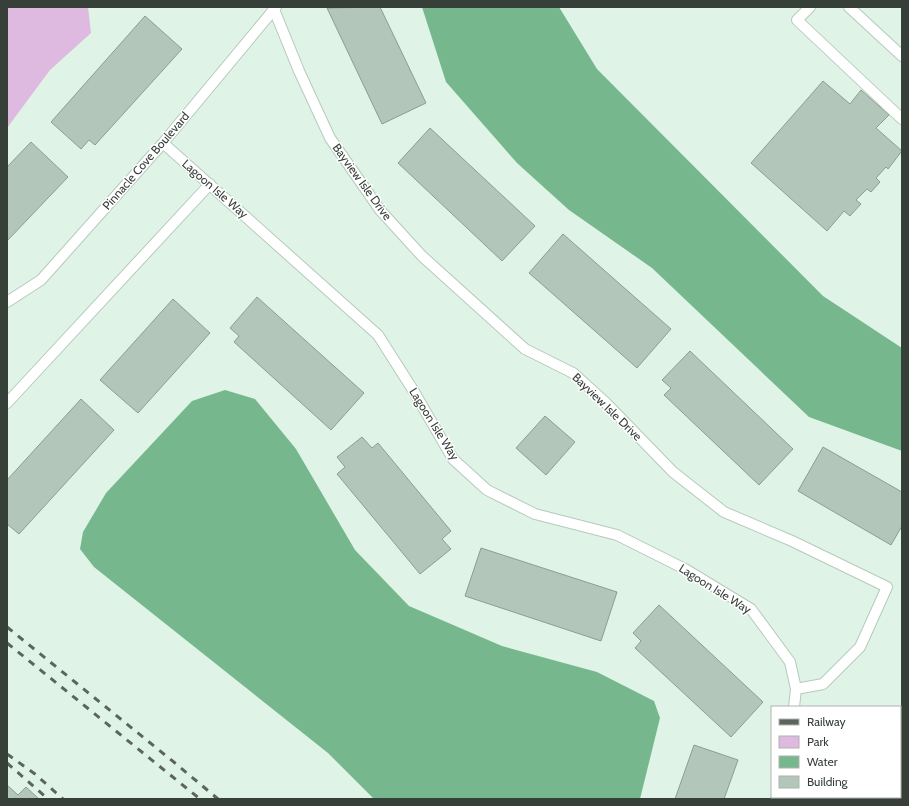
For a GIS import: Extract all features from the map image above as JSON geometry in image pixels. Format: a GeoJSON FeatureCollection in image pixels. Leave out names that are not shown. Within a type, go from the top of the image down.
{"type":"FeatureCollection","features":[{"type":"Feature","properties":{"kind":"lane","name":"Pinnacle Cove Boulevard"},"geometry":{"type":"LineString","coordinates":[[7,302],[41,280],[163,143],[276,7]]}},
{"type":"Feature","properties":{"kind":"lane","name":"Bayview Isle Drive"},"geometry":{"type":"LineString","coordinates":[[276,7],[299,72],[330,138],[380,210],[422,256],[525,349],[573,373],[606,402],[673,472],[724,512],[887,587],[860,647],[823,684],[796,689]]}},
{"type":"Feature","properties":{"kind":"lane"},"geometry":{"type":"LineString","coordinates":[[810,7],[797,20],[902,119]]}},
{"type":"Feature","properties":{"kind":"lane"},"geometry":{"type":"LineString","coordinates":[[849,7],[902,56]]}},
{"type":"Feature","properties":{"kind":"lane","name":"Lagoon Isle Way"},"geometry":{"type":"LineString","coordinates":[[163,143],[378,335],[413,390],[453,458],[487,490],[535,514],[617,535],[685,569],[751,609],[790,662],[796,689],[794,706]]}},
{"type":"Feature","properties":{"kind":"lane"},"geometry":{"type":"LineString","coordinates":[[7,403],[210,184]]}},
{"type":"Feature","properties":{"kind":"green space"},"geometry":{"type":"Polygon","coordinates":[[[7,7],[88,7],[91,33],[50,70],[7,128],[7,7]]]}},
{"type":"Feature","properties":{"kind":"water"},"geometry":{"type":"Polygon","coordinates":[[[422,7],[559,7],[597,69],[823,296],[902,348],[902,451],[809,417],[652,268],[569,210],[517,163],[446,82],[422,7]]]}},
{"type":"Feature","properties":{"kind":"water"},"geometry":{"type":"Polygon","coordinates":[[[225,390],[255,399],[296,449],[355,550],[409,606],[502,646],[597,672],[654,701],[660,718],[640,799],[374,799],[328,753],[94,567],[80,549],[83,532],[106,493],[192,401],[225,390]]]}},
{"type":"Feature","properties":{"kind":"building"},"geometry":{"type":"Polygon","coordinates":[[[380,7],[426,103],[382,124],[327,8],[380,7]]]}},
{"type":"Feature","properties":{"kind":"building"},"geometry":{"type":"Polygon","coordinates":[[[145,16],[182,49],[95,145],[89,140],[81,149],[51,122],[145,16]]]}},
{"type":"Feature","properties":{"kind":"building"},"geometry":{"type":"Polygon","coordinates":[[[823,81],[850,104],[861,90],[889,115],[876,128],[902,151],[888,169],[886,167],[876,178],[880,182],[871,192],[867,189],[856,200],[861,204],[850,216],[844,211],[827,231],[751,163],[823,81]]]}},
{"type":"Feature","properties":{"kind":"building"},"geometry":{"type":"Polygon","coordinates":[[[430,128],[535,226],[502,261],[398,163],[430,128]]]}},
{"type":"Feature","properties":{"kind":"building"},"geometry":{"type":"Polygon","coordinates":[[[31,142],[68,177],[7,241],[7,167],[31,142]]]}},
{"type":"Feature","properties":{"kind":"building"},"geometry":{"type":"Polygon","coordinates":[[[563,234],[671,329],[637,368],[529,273],[563,234]]]}},
{"type":"Feature","properties":{"kind":"building"},"geometry":{"type":"Polygon","coordinates":[[[257,297],[364,393],[331,430],[234,342],[239,336],[230,328],[257,297]]]}},
{"type":"Feature","properties":{"kind":"building"},"geometry":{"type":"Polygon","coordinates":[[[173,299],[210,333],[138,413],[100,380],[173,299]]]}},
{"type":"Feature","properties":{"kind":"building"},"geometry":{"type":"Polygon","coordinates":[[[690,351],[793,449],[759,485],[664,395],[671,388],[662,380],[690,351]]]}},
{"type":"Feature","properties":{"kind":"building"},"geometry":{"type":"Polygon","coordinates":[[[81,399],[114,430],[19,534],[7,524],[7,480],[81,399]]]}},
{"type":"Feature","properties":{"kind":"building"},"geometry":{"type":"Polygon","coordinates":[[[545,416],[575,442],[546,475],[516,448],[545,416]]]}},
{"type":"Feature","properties":{"kind":"building"},"geometry":{"type":"Polygon","coordinates":[[[362,437],[372,448],[378,443],[451,531],[442,539],[451,549],[420,574],[337,474],[345,467],[337,457],[362,437]]]}},
{"type":"Feature","properties":{"kind":"building"},"geometry":{"type":"Polygon","coordinates":[[[823,447],[902,492],[902,526],[891,545],[798,491],[823,447]]]}},
{"type":"Feature","properties":{"kind":"building"},"geometry":{"type":"Polygon","coordinates":[[[481,548],[617,592],[601,641],[465,596],[481,548]]]}},
{"type":"Feature","properties":{"kind":"building"},"geometry":{"type":"Polygon","coordinates":[[[659,605],[763,702],[731,737],[635,648],[641,641],[633,633],[659,605]]]}},
{"type":"Feature","properties":{"kind":"building"},"geometry":{"type":"Polygon","coordinates":[[[694,745],[738,760],[724,799],[675,799],[694,745]]]}},
{"type":"Feature","properties":{"kind":"building"},"geometry":{"type":"Polygon","coordinates":[[[7,785],[18,795],[26,787],[39,799],[7,799],[7,785]]]}},
{"type":"Feature","properties":{"kind":"railway"},"geometry":{"type":"LineString","coordinates":[[7,627],[218,799]]}},
{"type":"Feature","properties":{"kind":"railway"},"geometry":{"type":"LineString","coordinates":[[7,643],[200,799]]}},
{"type":"Feature","properties":{"kind":"railway"},"geometry":{"type":"LineString","coordinates":[[7,754],[35,774],[63,799]]}},
{"type":"Feature","properties":{"kind":"railway"},"geometry":{"type":"LineString","coordinates":[[7,763],[48,799]]}}]}
